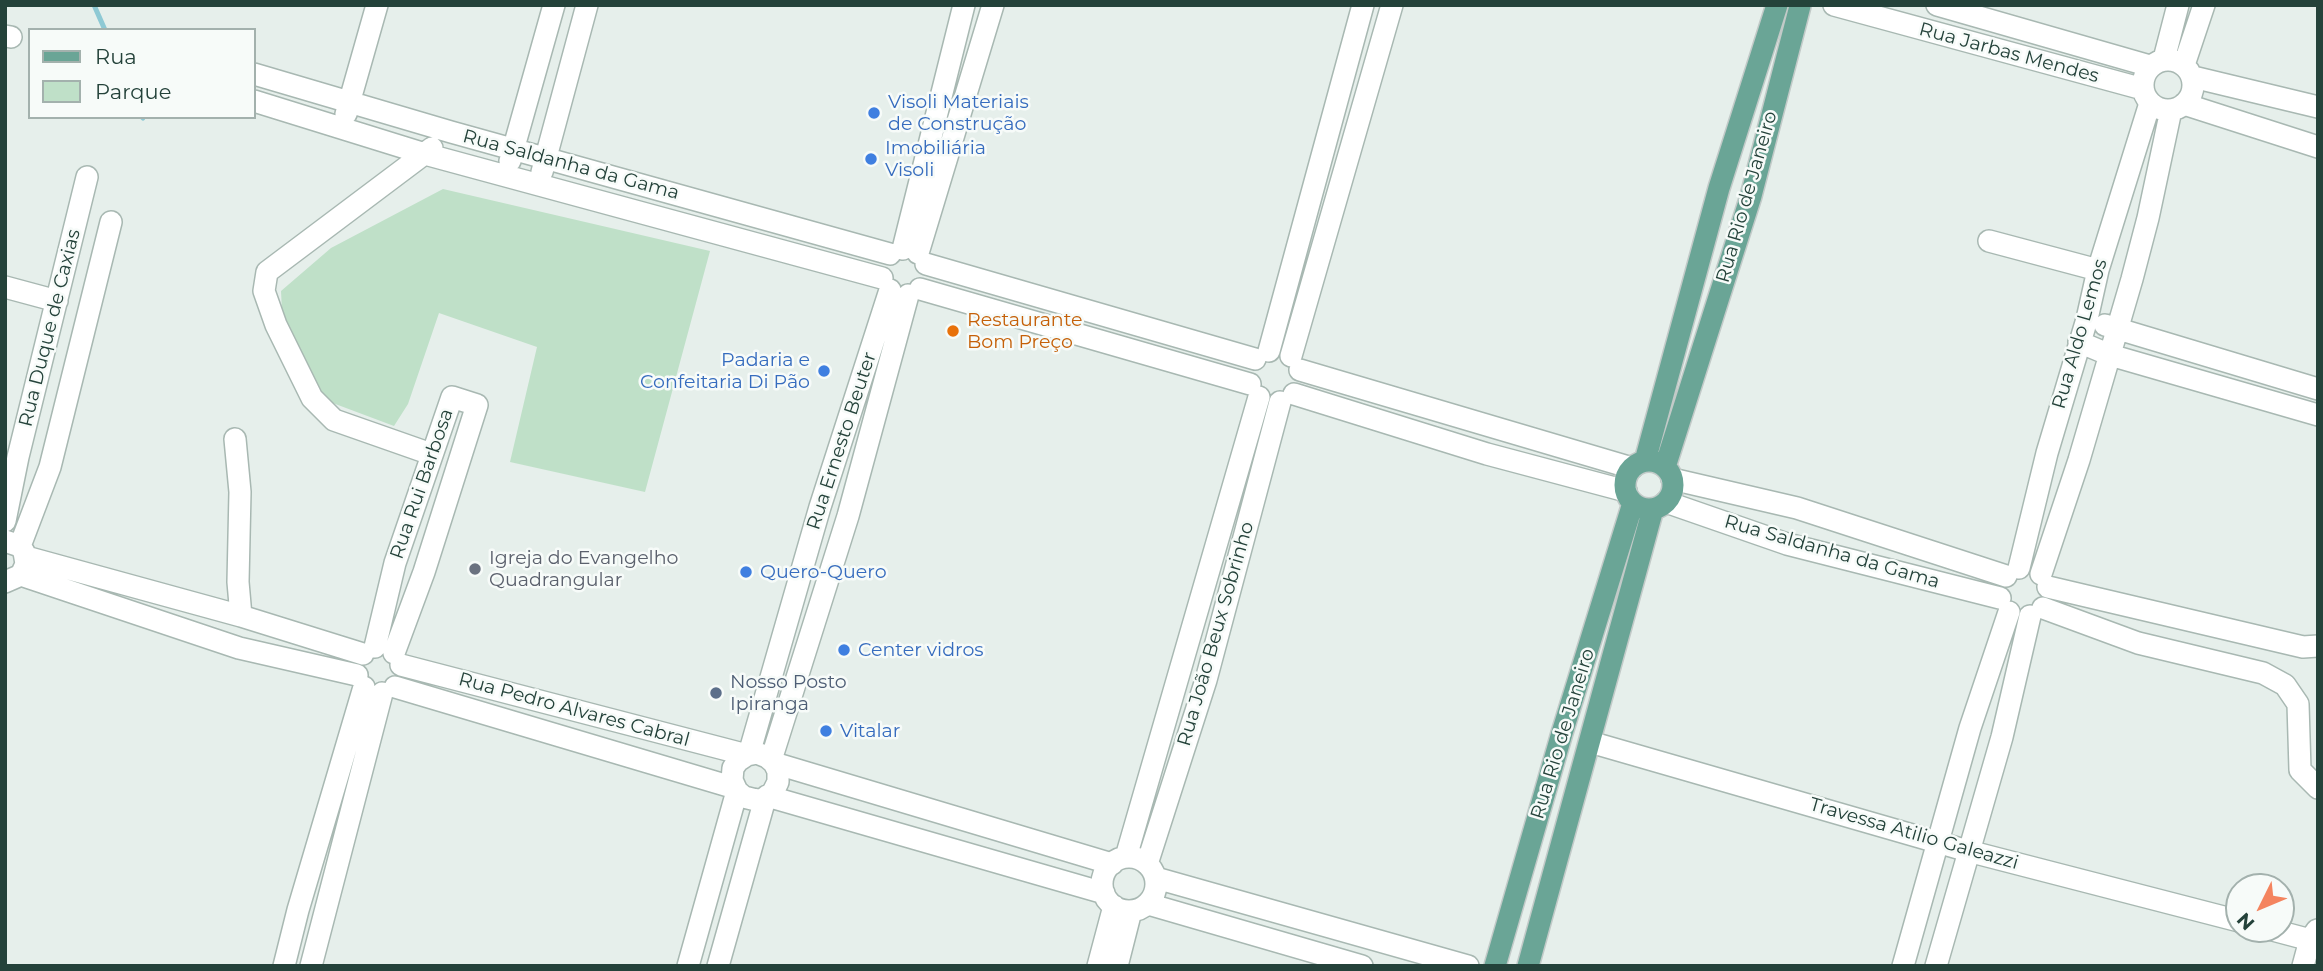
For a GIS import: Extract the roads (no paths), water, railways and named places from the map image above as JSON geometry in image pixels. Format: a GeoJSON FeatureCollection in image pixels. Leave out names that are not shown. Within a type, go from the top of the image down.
{"type":"FeatureCollection","features":[{"type":"Feature","properties":{"kind":"main road","name":"Rua Rio de Janeiro"},"geometry":{"type":"LineString","coordinates":[[1654,469],[1718,188],[1777,5]]}},
{"type":"Feature","properties":{"kind":"main road"},"geometry":{"type":"LineString","coordinates":[[1790,5],[1801,6]]}},
{"type":"Feature","properties":{"kind":"main road","name":"Rua Rio de Janeiro"},"geometry":{"type":"LineString","coordinates":[[1654,469],[1751,196],[1801,6]]}},
{"type":"Feature","properties":{"kind":"main road"},"geometry":{"type":"LineString","coordinates":[[1718,188],[1751,196]]}},
{"type":"Feature","properties":{"kind":"main road"},"geometry":{"type":"LineString","coordinates":[[1654,469],[1670,496],[1644,501],[1627,474],[1654,469]]}},
{"type":"Feature","properties":{"kind":"main road","name":"Rua Rio de Janeiro"},"geometry":{"type":"LineString","coordinates":[[1528,966],[1590,742],[1644,501]]}},
{"type":"Feature","properties":{"kind":"main road","name":"Rua Rio de Janeiro"},"geometry":{"type":"LineString","coordinates":[[1495,966],[1552,765],[1644,501]]}},
{"type":"Feature","properties":{"kind":"main road"},"geometry":{"type":"LineString","coordinates":[[1552,765],[1581,774]]}},
{"type":"Feature","properties":{"kind":"street"},"geometry":{"type":"LineString","coordinates":[[342,130],[377,5]]}},
{"type":"Feature","properties":{"kind":"street"},"geometry":{"type":"LineString","coordinates":[[506,175],[554,5]]}},
{"type":"Feature","properties":{"kind":"street"},"geometry":{"type":"LineString","coordinates":[[539,184],[587,5]]}},
{"type":"Feature","properties":{"kind":"street"},"geometry":{"type":"LineString","coordinates":[[909,255],[964,5]]}},
{"type":"Feature","properties":{"kind":"street"},"geometry":{"type":"LineString","coordinates":[[909,255],[993,5]]}},
{"type":"Feature","properties":{"kind":"street"},"geometry":{"type":"LineString","coordinates":[[1262,355],[1284,352],[1296,363],[1301,379],[1287,398],[1272,402],[1254,390],[1251,367],[1262,355],[1363,5]]}},
{"type":"Feature","properties":{"kind":"street"},"geometry":{"type":"LineString","coordinates":[[1296,363],[1392,5]]}},
{"type":"Feature","properties":{"kind":"street","name":"Rua Jarbas Mendes"},"geometry":{"type":"LineString","coordinates":[[1833,5],[2147,96]]}},
{"type":"Feature","properties":{"kind":"street","name":"Rua Jarbas Mendes"},"geometry":{"type":"LineString","coordinates":[[1937,5],[2157,63]]}},
{"type":"Feature","properties":{"kind":"street"},"geometry":{"type":"LineString","coordinates":[[2157,63],[2178,61],[2188,71],[2316,106],[2310,145],[2178,107],[2157,107],[2147,96],[2143,81],[2157,63],[2178,5]]}},
{"type":"Feature","properties":{"kind":"street"},"geometry":{"type":"LineString","coordinates":[[2178,107],[2193,92],[2188,71],[2204,5]]}},
{"type":"Feature","properties":{"kind":"street","name":"Rua Saldanha da Gama"},"geometry":{"type":"LineString","coordinates":[[256,75],[451,132],[909,255],[1262,355]]}},
{"type":"Feature","properties":{"kind":"street","name":"Rua Aldo Lemos"},"geometry":{"type":"LineString","coordinates":[[2012,572],[2087,319],[2098,270],[2147,96]]}},
{"type":"Feature","properties":{"kind":"street","name":"Rua Saldanha da Gama"},"geometry":{"type":"LineString","coordinates":[[256,102],[425,154],[539,184],[1254,390]]}},
{"type":"Feature","properties":{"kind":"street","name":"Rua Aldo Lemos"},"geometry":{"type":"LineString","coordinates":[[2044,580],[2110,355],[2178,107]]}},
{"type":"Feature","properties":{"kind":"street"},"geometry":{"type":"LineString","coordinates":[[431,454],[334,420],[312,398],[276,325],[264,291],[267,272],[451,132]]}},
{"type":"Feature","properties":{"kind":"street","name":"Rua Duque de Caxias"},"geometry":{"type":"LineString","coordinates":[[5,521],[18,457],[87,177]]}},
{"type":"Feature","properties":{"kind":"street"},"geometry":{"type":"LineString","coordinates":[[2115,210],[2148,218]]}},
{"type":"Feature","properties":{"kind":"street","name":"Rua Duque de Caxias"},"geometry":{"type":"LineString","coordinates":[[13,569],[50,467],[111,222]]}},
{"type":"Feature","properties":{"kind":"street"},"geometry":{"type":"LineString","coordinates":[[1989,241],[2098,270]]}},
{"type":"Feature","properties":{"kind":"street"},"geometry":{"type":"LineString","coordinates":[[909,255],[927,278],[900,288],[883,265],[909,255]]}},
{"type":"Feature","properties":{"kind":"street"},"geometry":{"type":"LineString","coordinates":[[5,287],[57,301]]}},
{"type":"Feature","properties":{"kind":"street","name":"Rua Ernesto Beuter"},"geometry":{"type":"LineString","coordinates":[[748,755],[820,507],[900,288]]}},
{"type":"Feature","properties":{"kind":"street","name":"Rua Ernesto Beuter"},"geometry":{"type":"LineString","coordinates":[[772,761],[848,516],[900,288]]}},
{"type":"Feature","properties":{"kind":"street"},"geometry":{"type":"LineString","coordinates":[[2087,319],[2318,389]]}},
{"type":"Feature","properties":{"kind":"street"},"geometry":{"type":"LineString","coordinates":[[2080,342],[2110,355],[2318,415]]}},
{"type":"Feature","properties":{"kind":"street","name":"Rua Saldanha da Gama"},"geometry":{"type":"LineString","coordinates":[[1296,363],[1494,426],[1797,508],[2012,572]]}},
{"type":"Feature","properties":{"kind":"street","name":"Rua João Beux Sobrinho"},"geometry":{"type":"LineString","coordinates":[[1119,861],[1254,390]]}},
{"type":"Feature","properties":{"kind":"street","name":"Rua Rui Barbosa"},"geometry":{"type":"LineString","coordinates":[[452,397],[477,405],[424,572],[383,655],[395,562],[452,397]]}},
{"type":"Feature","properties":{"kind":"street","name":"Rua Saldanha da Gama"},"geometry":{"type":"LineString","coordinates":[[1287,398],[2004,605]]}},
{"type":"Feature","properties":{"kind":"street","name":"Rua João Beux Sobrinho"},"geometry":{"type":"LineString","coordinates":[[1151,871],[1287,398]]}},
{"type":"Feature","properties":{"kind":"street"},"geometry":{"type":"LineString","coordinates":[[1487,454],[1494,426]]}},
{"type":"Feature","properties":{"kind":"street"},"geometry":{"type":"LineString","coordinates":[[234,439],[240,492],[238,582],[241,617]]}},
{"type":"Feature","properties":{"kind":"street"},"geometry":{"type":"LineString","coordinates":[[2047,453],[2079,460]]}},
{"type":"Feature","properties":{"kind":"street"},"geometry":{"type":"LineString","coordinates":[[18,457],[50,467]]}},
{"type":"Feature","properties":{"kind":"street"},"geometry":{"type":"LineString","coordinates":[[1787,544],[1797,508]]}},
{"type":"Feature","properties":{"kind":"street"},"geometry":{"type":"LineString","coordinates":[[395,562],[424,572]]}},
{"type":"Feature","properties":{"kind":"street"},"geometry":{"type":"LineString","coordinates":[[1904,966],[2004,605],[2001,582],[2012,572],[2027,568],[2044,580],[2149,610],[2303,647],[2318,646]]}},
{"type":"Feature","properties":{"kind":"street","name":"Rua Pedro Alvares Cabral"},"geometry":{"type":"LineString","coordinates":[[13,569],[241,617],[748,755]]}},
{"type":"Feature","properties":{"kind":"street","name":"Rua Pedro Alvares Cabral"},"geometry":{"type":"LineString","coordinates":[[13,569],[239,648],[736,790]]}},
{"type":"Feature","properties":{"kind":"street"},"geometry":{"type":"LineString","coordinates":[[1937,966],[2037,612],[2049,594],[2044,580]]}},
{"type":"Feature","properties":{"kind":"street"},"geometry":{"type":"LineString","coordinates":[[2004,605],[2015,615],[2037,612],[2138,643],[2263,673],[2285,685],[2298,704],[2300,770],[2318,788]]}},
{"type":"Feature","properties":{"kind":"street"},"geometry":{"type":"LineString","coordinates":[[2138,643],[2149,610]]}},
{"type":"Feature","properties":{"kind":"street"},"geometry":{"type":"LineString","coordinates":[[2213,661],[2226,627]]}},
{"type":"Feature","properties":{"kind":"street"},"geometry":{"type":"LineString","coordinates":[[383,655],[400,680],[374,685],[356,667],[383,655]]}},
{"type":"Feature","properties":{"kind":"street"},"geometry":{"type":"LineString","coordinates":[[284,966],[298,910],[374,685]]}},
{"type":"Feature","properties":{"kind":"street"},"geometry":{"type":"LineString","coordinates":[[311,966],[324,919],[374,685]]}},
{"type":"Feature","properties":{"kind":"street"},"geometry":{"type":"LineString","coordinates":[[1970,729],[2002,737]]}},
{"type":"Feature","properties":{"kind":"street","name":"Travessa Atilio Galeazzi"},"geometry":{"type":"LineString","coordinates":[[1590,742],[1968,851],[2225,917]]}},
{"type":"Feature","properties":{"kind":"street"},"geometry":{"type":"LineString","coordinates":[[772,761],[778,771],[778,782],[773,792],[756,800],[744,797],[736,790],[732,780],[733,768],[738,761],[757,753],[772,761],[960,818],[1119,861],[1141,860],[1151,871],[1468,966]]}},
{"type":"Feature","properties":{"kind":"street"},"geometry":{"type":"LineString","coordinates":[[688,966],[736,790]]}},
{"type":"Feature","properties":{"kind":"street"},"geometry":{"type":"LineString","coordinates":[[766,797],[952,849],[1124,903],[1362,966]]}},
{"type":"Feature","properties":{"kind":"street"},"geometry":{"type":"LineString","coordinates":[[718,966],[766,797]]}},
{"type":"Feature","properties":{"kind":"street"},"geometry":{"type":"LineString","coordinates":[[881,829],[889,798]]}},
{"type":"Feature","properties":{"kind":"street"},"geometry":{"type":"LineString","coordinates":[[952,849],[960,818]]}},
{"type":"Feature","properties":{"kind":"street"},"geometry":{"type":"LineString","coordinates":[[1117,966],[1124,903],[1104,877],[1119,861]]}},
{"type":"Feature","properties":{"kind":"street"},"geometry":{"type":"LineString","coordinates":[[1124,903],[1154,896],[1151,871]]}},
{"type":"Feature","properties":{"kind":"street"},"geometry":{"type":"LineString","coordinates":[[1098,966],[1124,903]]}},
{"type":"Feature","properties":{"kind":"street"},"geometry":{"type":"LineString","coordinates":[[298,910],[324,919]]}},
{"type":"Feature","properties":{"kind":"street"},"geometry":{"type":"LineString","coordinates":[[2295,934],[2315,937],[2304,966]]}},
{"type":"Feature","properties":{"kind":"waterway"},"geometry":{"type":"LineString","coordinates":[[94,5],[104,28]]}},
{"type":"Feature","properties":{"kind":"place","name":"Visoli Materiais de Construção"},"geometry":{"type":"Point","coordinates":[874,113]}},
{"type":"Feature","properties":{"kind":"place","name":"Imobiliária Visoli"},"geometry":{"type":"Point","coordinates":[871,159]}},
{"type":"Feature","properties":{"kind":"place","name":"Restaurante Bom Preço"},"geometry":{"type":"Point","coordinates":[953,331]}},
{"type":"Feature","properties":{"kind":"place","name":"Padaria e Confeitaria Di Pão"},"geometry":{"type":"Point","coordinates":[824,371]}},
{"type":"Feature","properties":{"kind":"place","name":"Igreja do Evangelho Quadrangular"},"geometry":{"type":"Point","coordinates":[475,569]}},
{"type":"Feature","properties":{"kind":"place","name":"Quero-Quero"},"geometry":{"type":"Point","coordinates":[746,572]}},
{"type":"Feature","properties":{"kind":"place","name":"Center vidros"},"geometry":{"type":"Point","coordinates":[844,650]}},
{"type":"Feature","properties":{"kind":"place","name":"Nosso Posto Ipiranga"},"geometry":{"type":"Point","coordinates":[716,693]}},
{"type":"Feature","properties":{"kind":"place","name":"Vitalar"},"geometry":{"type":"Point","coordinates":[826,731]}}]}
